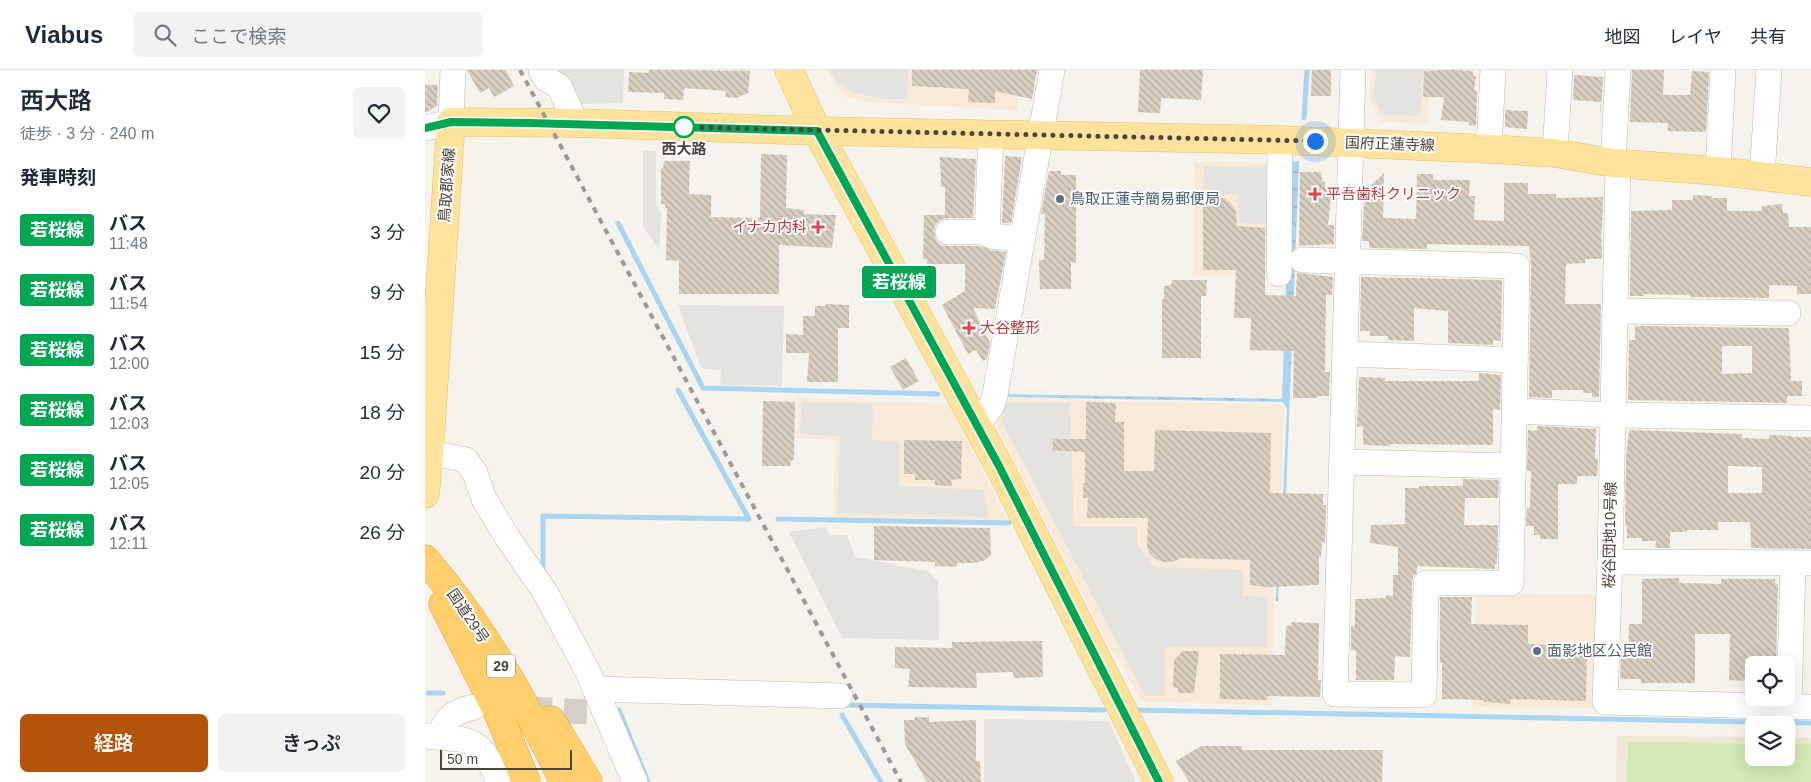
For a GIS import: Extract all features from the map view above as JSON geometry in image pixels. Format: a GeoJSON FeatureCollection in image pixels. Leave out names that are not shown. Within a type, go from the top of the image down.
{"type":"FeatureCollection","features":[{"type":"Feature","properties":{"kind":"highway"},"geometry":{"type":"LineString","coordinates":[[435,571],[444,608],[500,717],[526,782]]}},
{"type":"Feature","properties":{"kind":"highway"},"geometry":{"type":"LineString","coordinates":[[435,571],[503,648],[559,732],[588,782]]}},
{"type":"Feature","properties":{"kind":"highway","name":"国道29号"},"geometry":{"type":"LineString","coordinates":[[435,571],[515,688],[564,782]]}},
{"type":"Feature","properties":{"kind":"main road"},"geometry":{"type":"LineString","coordinates":[[789,70],[817,131],[977,426],[1159,782]]}},
{"type":"Feature","properties":{"kind":"main road"},"geometry":{"type":"LineString","coordinates":[[451,122],[575,123],[817,131]]}},
{"type":"Feature","properties":{"kind":"main road","name":"鳥取郡家線"},"geometry":{"type":"LineString","coordinates":[[425,494],[451,122]]}},
{"type":"Feature","properties":{"kind":"main road","name":"国府正蓮寺線"},"geometry":{"type":"LineString","coordinates":[[817,131],[1280,140],[1489,148],[1555,153],[1615,163],[1718,171],[1811,182]]}},
{"type":"Feature","properties":{"kind":"street"},"geometry":{"type":"LineString","coordinates":[[425,128],[451,122],[453,70]]}},
{"type":"Feature","properties":{"kind":"street"},"geometry":{"type":"LineString","coordinates":[[541,70],[546,79],[559,86],[575,123]]}},
{"type":"Feature","properties":{"kind":"street"},"geometry":{"type":"LineString","coordinates":[[977,426],[992,405],[995,395],[1052,70]]}},
{"type":"Feature","properties":{"kind":"street"},"geometry":{"type":"LineString","coordinates":[[1302,260],[1348,261],[1517,266],[1511,583],[1427,583],[1424,695],[1335,694],[1346,354],[1348,261],[1350,143],[1353,70]]}},
{"type":"Feature","properties":{"kind":"street"},"geometry":{"type":"LineString","coordinates":[[1489,148],[1493,70]]}},
{"type":"Feature","properties":{"kind":"street"},"geometry":{"type":"LineString","coordinates":[[1555,153],[1559,70]]}},
{"type":"Feature","properties":{"kind":"street","name":"桜谷団地10号線"},"geometry":{"type":"LineString","coordinates":[[1617,70],[1615,312],[1605,702],[1800,706]]}},
{"type":"Feature","properties":{"kind":"street"},"geometry":{"type":"LineString","coordinates":[[1718,171],[1723,70]]}},
{"type":"Feature","properties":{"kind":"street"},"geometry":{"type":"LineString","coordinates":[[1762,176],[1769,70]]}},
{"type":"Feature","properties":{"kind":"street"},"geometry":{"type":"LineString","coordinates":[[987,232],[991,135]]}},
{"type":"Feature","properties":{"kind":"street"},"geometry":{"type":"LineString","coordinates":[[1279,274],[1280,140]]}},
{"type":"Feature","properties":{"kind":"street"},"geometry":{"type":"LineString","coordinates":[[948,232],[987,232],[991,236],[1023,239]]}},
{"type":"Feature","properties":{"kind":"street"},"geometry":{"type":"LineString","coordinates":[[1615,312],[1788,314]]}},
{"type":"Feature","properties":{"kind":"street"},"geometry":{"type":"LineString","coordinates":[[1346,354],[1515,360]]}},
{"type":"Feature","properties":{"kind":"street"},"geometry":{"type":"LineString","coordinates":[[1515,410],[1613,415],[1811,418]]}},
{"type":"Feature","properties":{"kind":"street"},"geometry":{"type":"LineString","coordinates":[[429,455],[448,456],[466,460],[475,472],[484,499],[507,537],[545,592],[595,704],[635,782]]}},
{"type":"Feature","properties":{"kind":"street"},"geometry":{"type":"LineString","coordinates":[[1342,462],[1513,466]]}},
{"type":"Feature","properties":{"kind":"street"},"geometry":{"type":"LineString","coordinates":[[1610,562],[1802,563],[1800,706]]}},
{"type":"Feature","properties":{"kind":"street"},"geometry":{"type":"LineString","coordinates":[[595,704],[840,696]]}},
{"type":"Feature","properties":{"kind":"street"},"geometry":{"type":"LineString","coordinates":[[431,736],[458,711],[474,708]]}},
{"type":"Feature","properties":{"kind":"street"},"geometry":{"type":"LineString","coordinates":[[431,736],[472,742],[482,749],[490,760],[499,782]]}},
{"type":"Feature","properties":{"kind":"shaded area"},"geometry":{"type":"Polygon","coordinates":[[[548,70],[624,70],[623,103],[575,104],[548,70]]]}},
{"type":"Feature","properties":{"kind":"shaded area"},"geometry":{"type":"Polygon","coordinates":[[[826,70],[1019,70],[1017,110],[868,102],[849,98],[839,89],[826,70]]]}},
{"type":"Feature","properties":{"kind":"shaded area"},"geometry":{"type":"Polygon","coordinates":[[[830,70],[908,70],[907,99],[883,99],[851,92],[836,80],[830,70]]]}},
{"type":"Feature","properties":{"kind":"shaded area"},"geometry":{"type":"Polygon","coordinates":[[[1372,70],[1430,70],[1428,124],[1380,122],[1369,98],[1372,70]]]}},
{"type":"Feature","properties":{"kind":"shaded area"},"geometry":{"type":"Polygon","coordinates":[[[1376,70],[1423,70],[1420,116],[1381,114],[1374,94],[1376,70]]]}},
{"type":"Feature","properties":{"kind":"shaded area"},"geometry":{"type":"Polygon","coordinates":[[[643,151],[656,151],[656,204],[662,214],[659,250],[643,226],[643,151]]]}},
{"type":"Feature","properties":{"kind":"shaded area"},"geometry":{"type":"Polygon","coordinates":[[[1195,162],[1276,163],[1273,277],[1193,276],[1195,162]]]}},
{"type":"Feature","properties":{"kind":"shaded area"},"geometry":{"type":"Polygon","coordinates":[[[1204,166],[1272,166],[1268,224],[1239,223],[1238,194],[1203,195],[1204,166]]]}},
{"type":"Feature","properties":{"kind":"shaded area"},"geometry":{"type":"Polygon","coordinates":[[[678,305],[784,306],[782,386],[720,385],[721,371],[701,368],[678,305]]]}},
{"type":"Feature","properties":{"kind":"shaded area"},"geometry":{"type":"Polygon","coordinates":[[[798,398],[949,404],[1007,521],[833,518],[836,440],[797,438],[798,398]]]}},
{"type":"Feature","properties":{"kind":"shaded area"},"geometry":{"type":"Polygon","coordinates":[[[998,398],[1280,405],[1284,410],[1280,518],[1275,522],[1272,705],[1142,702],[1115,653],[1112,652],[994,420],[998,398]]]}},
{"type":"Feature","properties":{"kind":"shaded area"},"geometry":{"type":"Polygon","coordinates":[[[802,402],[873,404],[872,440],[899,442],[899,486],[984,490],[988,517],[837,513],[840,436],[800,434],[802,402]]]}},
{"type":"Feature","properties":{"kind":"shaded area"},"geometry":{"type":"Polygon","coordinates":[[[1003,403],[1070,403],[1074,527],[1137,527],[1137,545],[1154,567],[1243,570],[1242,596],[1267,597],[1267,647],[1165,647],[1165,695],[1145,696],[1001,420],[1003,403]]]}},
{"type":"Feature","properties":{"kind":"shaded area"},"geometry":{"type":"Polygon","coordinates":[[[826,527],[830,535],[847,535],[855,557],[927,571],[938,581],[939,640],[842,638],[789,532],[826,527]]]}},
{"type":"Feature","properties":{"kind":"shaded area","name":"面影地区公民館"},"geometry":{"type":"Polygon","coordinates":[[[1476,594],[1600,595],[1598,708],[1473,707],[1476,594]]]}},
{"type":"Feature","properties":{"kind":"shaded area"},"geometry":{"type":"Polygon","coordinates":[[[984,719],[1109,721],[1136,782],[984,782],[984,719]]]}},
{"type":"Feature","properties":{"kind":"shaded area"},"geometry":{"type":"Polygon","coordinates":[[[1617,736],[1745,737],[1745,766],[1795,766],[1795,738],[1811,738],[1811,782],[1616,782],[1617,736]]]}},
{"type":"Feature","properties":{"kind":"green space"},"geometry":{"type":"Polygon","coordinates":[[[1628,742],[1745,744],[1745,766],[1795,766],[1795,744],[1811,744],[1811,782],[1627,782],[1628,742]]]}},
{"type":"Feature","properties":{"kind":"water"},"geometry":{"type":"Polygon","coordinates":[[[1299,161],[1285,520],[1280,528],[1278,601],[1276,601],[1278,528],[1282,520],[1287,408],[1282,402],[998,397],[998,394],[1282,399],[1290,162],[1299,161]]]}},
{"type":"Feature","properties":{"kind":"building"},"geometry":{"type":"Polygon","coordinates":[[[467,70],[506,70],[514,86],[494,97],[489,88],[480,93],[467,70]]]}},
{"type":"Feature","properties":{"kind":"building"},"geometry":{"type":"Polygon","coordinates":[[[649,70],[750,71],[748,93],[736,98],[725,97],[726,91],[684,88],[683,100],[664,99],[664,93],[628,92],[629,72],[648,73],[649,70]]]}},
{"type":"Feature","properties":{"kind":"building"},"geometry":{"type":"Polygon","coordinates":[[[912,70],[1037,70],[1032,99],[995,91],[995,103],[968,102],[969,89],[912,86],[912,70]]]}},
{"type":"Feature","properties":{"kind":"building"},"geometry":{"type":"Polygon","coordinates":[[[1140,70],[1203,70],[1201,100],[1161,98],[1160,113],[1138,112],[1140,70]]]}},
{"type":"Feature","properties":{"kind":"building"},"geometry":{"type":"Polygon","coordinates":[[[1312,70],[1331,70],[1331,96],[1311,96],[1312,70]]]}},
{"type":"Feature","properties":{"kind":"building"},"geometry":{"type":"Polygon","coordinates":[[[1632,70],[1664,70],[1663,95],[1690,95],[1692,71],[1709,72],[1706,132],[1668,131],[1668,123],[1630,122],[1632,70]]]}},
{"type":"Feature","properties":{"kind":"building"},"geometry":{"type":"Polygon","coordinates":[[[1424,71],[1473,71],[1473,76],[1476,77],[1474,90],[1477,91],[1476,126],[1469,125],[1469,122],[1441,120],[1444,97],[1423,97],[1424,71]]]}},
{"type":"Feature","properties":{"kind":"building"},"geometry":{"type":"Polygon","coordinates":[[[1574,75],[1603,77],[1601,112],[1601,102],[1573,100],[1574,75]]]}},
{"type":"Feature","properties":{"kind":"building"},"geometry":{"type":"Polygon","coordinates":[[[425,85],[438,85],[437,106],[425,113],[425,85]]]}},
{"type":"Feature","properties":{"kind":"building"},"geometry":{"type":"Polygon","coordinates":[[[1505,110],[1528,111],[1527,129],[1505,127],[1505,110]]]}},
{"type":"Feature","properties":{"kind":"building"},"geometry":{"type":"Polygon","coordinates":[[[761,154],[787,155],[786,208],[804,210],[804,214],[836,215],[832,248],[779,245],[779,294],[679,294],[679,261],[666,260],[667,208],[665,208],[665,204],[661,204],[661,168],[663,168],[664,161],[690,161],[689,194],[711,195],[711,217],[760,218],[761,154]]]}},
{"type":"Feature","properties":{"kind":"building"},"geometry":{"type":"Polygon","coordinates":[[[1005,156],[1022,157],[1011,223],[1002,223],[1005,156]]]}},
{"type":"Feature","properties":{"kind":"building"},"geometry":{"type":"Polygon","coordinates":[[[940,157],[976,159],[973,218],[948,218],[940,220],[935,225],[936,240],[941,245],[981,246],[990,250],[1006,252],[995,309],[973,308],[990,343],[987,359],[983,361],[976,350],[968,354],[942,305],[965,291],[965,264],[927,264],[927,259],[923,259],[924,215],[945,215],[945,187],[941,187],[940,157]]]}},
{"type":"Feature","properties":{"kind":"building"},"geometry":{"type":"Polygon","coordinates":[[[1049,171],[1061,171],[1061,175],[1076,175],[1076,263],[1071,262],[1071,289],[1040,289],[1039,260],[1044,260],[1045,214],[1041,214],[1049,171]]]}},
{"type":"Feature","properties":{"kind":"building"},"geometry":{"type":"Polygon","coordinates":[[[1300,172],[1321,172],[1325,188],[1332,188],[1328,225],[1334,225],[1334,244],[1299,246],[1300,172]]]}},
{"type":"Feature","properties":{"kind":"building"},"geometry":{"type":"Polygon","coordinates":[[[1384,173],[1383,218],[1416,219],[1417,174],[1433,174],[1433,180],[1470,180],[1469,196],[1475,196],[1474,220],[1504,221],[1504,183],[1528,183],[1528,194],[1556,194],[1556,198],[1603,197],[1602,259],[1585,259],[1585,263],[1566,264],[1565,304],[1601,304],[1599,397],[1592,397],[1592,393],[1583,393],[1583,390],[1552,390],[1552,398],[1529,397],[1531,266],[1529,246],[1427,244],[1427,249],[1371,248],[1369,247],[1369,241],[1362,241],[1365,191],[1384,173]]]}},
{"type":"Feature","properties":{"kind":"building"},"geometry":{"type":"Polygon","coordinates":[[[1693,195],[1727,198],[1727,211],[1762,211],[1762,206],[1782,204],[1783,213],[1788,213],[1789,227],[1811,227],[1811,294],[1797,294],[1797,286],[1769,285],[1769,298],[1690,297],[1690,295],[1644,294],[1644,296],[1630,296],[1631,211],[1672,210],[1672,200],[1693,200],[1693,195]]]}},
{"type":"Feature","properties":{"kind":"building"},"geometry":{"type":"Polygon","coordinates":[[[1214,198],[1224,198],[1229,201],[1236,211],[1237,226],[1265,228],[1265,295],[1296,296],[1297,273],[1333,277],[1332,295],[1326,295],[1325,372],[1330,372],[1329,396],[1293,398],[1294,351],[1250,350],[1251,318],[1234,318],[1236,270],[1203,270],[1203,204],[1208,203],[1214,198]]]}},
{"type":"Feature","properties":{"kind":"building"},"geometry":{"type":"Polygon","coordinates":[[[1361,277],[1502,280],[1501,341],[1493,340],[1493,345],[1448,343],[1448,311],[1414,308],[1414,341],[1388,340],[1388,336],[1370,336],[1370,331],[1360,331],[1361,277]]]}},
{"type":"Feature","properties":{"kind":"building"},"geometry":{"type":"Polygon","coordinates":[[[1172,280],[1207,280],[1206,296],[1201,296],[1201,358],[1162,358],[1162,299],[1164,299],[1164,286],[1171,285],[1172,280]]]}},
{"type":"Feature","properties":{"kind":"building"},"geometry":{"type":"Polygon","coordinates":[[[826,304],[849,305],[849,328],[838,328],[838,382],[807,382],[809,353],[786,353],[786,334],[803,335],[803,316],[815,316],[815,306],[825,306],[826,304]]]}},
{"type":"Feature","properties":{"kind":"building"},"geometry":{"type":"Polygon","coordinates":[[[1635,326],[1789,328],[1791,381],[1802,381],[1802,396],[1787,396],[1787,403],[1628,400],[1629,340],[1635,340],[1635,326]],[[1722,346],[1722,374],[1752,373],[1752,346],[1722,346]]]}},
{"type":"Feature","properties":{"kind":"building"},"geometry":{"type":"Polygon","coordinates":[[[906,358],[919,381],[903,390],[890,367],[906,358]]]}},
{"type":"Feature","properties":{"kind":"building"},"geometry":{"type":"Polygon","coordinates":[[[1479,373],[1501,375],[1500,410],[1493,409],[1493,445],[1363,445],[1363,426],[1357,427],[1359,377],[1385,378],[1385,381],[1479,381],[1479,373]]]}},
{"type":"Feature","properties":{"kind":"building"},"geometry":{"type":"Polygon","coordinates":[[[763,401],[795,402],[794,460],[791,460],[790,466],[762,466],[763,401]]]}},
{"type":"Feature","properties":{"kind":"building"},"geometry":{"type":"Polygon","coordinates":[[[1086,402],[1116,403],[1115,422],[1124,422],[1124,471],[1154,471],[1155,430],[1271,433],[1270,493],[1323,494],[1323,505],[1326,505],[1325,542],[1322,542],[1321,557],[1319,557],[1319,585],[1267,587],[1250,585],[1250,560],[1180,558],[1175,561],[1165,562],[1155,559],[1149,553],[1147,546],[1148,518],[1087,518],[1088,498],[1083,498],[1085,452],[1052,450],[1053,439],[1086,439],[1086,402]]]}},
{"type":"Feature","properties":{"kind":"building"},"geometry":{"type":"Polygon","coordinates":[[[1537,426],[1596,429],[1595,459],[1598,459],[1597,476],[1577,476],[1577,484],[1558,484],[1558,539],[1540,539],[1540,535],[1534,535],[1534,526],[1526,526],[1527,508],[1530,508],[1531,471],[1527,471],[1528,430],[1537,431],[1537,426]]]}},
{"type":"Feature","properties":{"kind":"building"},"geometry":{"type":"Polygon","coordinates":[[[1629,430],[1742,434],[1742,438],[1769,439],[1769,435],[1811,437],[1811,549],[1751,548],[1750,522],[1718,522],[1718,530],[1670,532],[1670,548],[1655,548],[1656,541],[1642,541],[1642,538],[1627,538],[1627,525],[1625,526],[1626,458],[1629,430]],[[1728,466],[1728,493],[1762,493],[1762,467],[1728,466]]]}},
{"type":"Feature","properties":{"kind":"building"},"geometry":{"type":"Polygon","coordinates":[[[904,440],[962,441],[961,479],[951,480],[952,486],[935,485],[935,480],[915,480],[915,474],[904,474],[904,440]]]}},
{"type":"Feature","properties":{"kind":"building"},"geometry":{"type":"Polygon","coordinates":[[[1463,479],[1499,480],[1498,498],[1465,498],[1464,525],[1498,525],[1497,564],[1495,564],[1495,569],[1417,566],[1417,573],[1413,576],[1412,583],[1410,657],[1395,656],[1394,680],[1356,680],[1356,651],[1351,650],[1351,626],[1355,626],[1355,599],[1386,598],[1386,595],[1393,596],[1393,575],[1398,575],[1398,547],[1370,543],[1371,525],[1405,524],[1405,488],[1419,488],[1419,486],[1463,486],[1463,479]]]}},
{"type":"Feature","properties":{"kind":"building"},"geometry":{"type":"Polygon","coordinates":[[[874,526],[990,528],[991,555],[983,561],[957,563],[956,567],[935,566],[935,562],[874,560],[874,526]]]}},
{"type":"Feature","properties":{"kind":"building"},"geometry":{"type":"Polygon","coordinates":[[[1679,578],[1679,583],[1721,584],[1721,579],[1775,579],[1775,583],[1778,584],[1776,656],[1745,656],[1745,681],[1729,680],[1730,634],[1695,634],[1695,683],[1641,683],[1641,679],[1620,679],[1621,655],[1628,655],[1629,624],[1642,624],[1642,579],[1679,578]]]}},
{"type":"Feature","properties":{"kind":"building"},"geometry":{"type":"Polygon","coordinates":[[[1440,597],[1472,597],[1471,624],[1528,625],[1528,644],[1587,646],[1586,701],[1511,699],[1511,704],[1484,702],[1484,700],[1442,699],[1440,597]]]}},
{"type":"Feature","properties":{"kind":"building"},"geometry":{"type":"Polygon","coordinates":[[[1292,622],[1319,623],[1318,680],[1321,680],[1320,697],[1267,696],[1267,700],[1220,699],[1220,654],[1285,655],[1286,626],[1291,626],[1292,622]]]}},
{"type":"Feature","properties":{"kind":"building"},"geometry":{"type":"Polygon","coordinates":[[[1042,641],[1043,677],[1014,678],[1013,672],[976,673],[977,688],[908,687],[910,669],[895,668],[895,647],[952,648],[952,642],[1042,641]]]}},
{"type":"Feature","properties":{"kind":"building"},"geometry":{"type":"Polygon","coordinates":[[[1183,651],[1199,651],[1194,693],[1178,693],[1178,688],[1173,687],[1174,660],[1183,651]]]}},
{"type":"Feature","properties":{"kind":"building"},"geometry":{"type":"Polygon","coordinates":[[[915,717],[929,717],[929,722],[976,720],[976,761],[980,761],[981,782],[927,782],[905,744],[904,720],[914,720],[915,717]]]}},
{"type":"Feature","properties":{"kind":"building"},"geometry":{"type":"Polygon","coordinates":[[[1201,746],[1242,746],[1242,750],[1383,750],[1382,782],[1189,782],[1176,761],[1201,746]]]}},
{"type":"Feature","properties":{"kind":"waterway"},"geometry":{"type":"LineString","coordinates":[[1304,118],[1307,70]]}},
{"type":"Feature","properties":{"kind":"waterway"},"geometry":{"type":"LineString","coordinates":[[618,223],[703,388],[938,394]]}},
{"type":"Feature","properties":{"kind":"waterway"},"geometry":{"type":"LineString","coordinates":[[543,574],[543,516],[749,519],[678,390]]}},
{"type":"Feature","properties":{"kind":"waterway"},"geometry":{"type":"LineString","coordinates":[[778,519],[1009,523]]}},
{"type":"Feature","properties":{"kind":"waterway"},"geometry":{"type":"LineString","coordinates":[[428,693],[443,693]]}},
{"type":"Feature","properties":{"kind":"waterway"},"geometry":{"type":"LineString","coordinates":[[842,705],[1104,710]]}},
{"type":"Feature","properties":{"kind":"waterway"},"geometry":{"type":"LineString","coordinates":[[619,710],[648,782]]}},
{"type":"Feature","properties":{"kind":"waterway"},"geometry":{"type":"LineString","coordinates":[[1135,710],[1811,723]]}},
{"type":"Feature","properties":{"kind":"waterway"},"geometry":{"type":"LineString","coordinates":[[842,715],[881,782]]}},
{"type":"Feature","properties":{"kind":"tunnel"},"geometry":{"type":"LineString","coordinates":[[527,709],[587,712]]}},
{"type":"Feature","properties":{"kind":"railway"},"geometry":{"type":"LineString","coordinates":[[520,70],[901,782]]}},
{"type":"Feature","properties":{"kind":"bus line","name":"若桜線"},"geometry":{"type":"LineString","coordinates":[[425,128],[451,122],[575,123],[817,131],[999,466],[1159,782]]}},
{"type":"Feature","properties":{"kind":"place","name":"西大路"},"geometry":{"type":"Point","coordinates":[684,127]}},
{"type":"Feature","properties":{"kind":"place","name":"平吾歯科クリニック"},"geometry":{"type":"Point","coordinates":[1315,194]}},
{"type":"Feature","properties":{"kind":"place","name":"鳥取正蓮寺簡易郵便局"},"geometry":{"type":"Point","coordinates":[1060,199]}},
{"type":"Feature","properties":{"kind":"place","name":"イナカ内科"},"geometry":{"type":"Point","coordinates":[818,227]}},
{"type":"Feature","properties":{"kind":"place","name":"大谷整形"},"geometry":{"type":"Point","coordinates":[969,328]}},
{"type":"Feature","properties":{"kind":"place","name":"面影地区公民館"},"geometry":{"type":"Point","coordinates":[1537,651]}},
{"type":"Feature","properties":{"kind":"route"},"geometry":{"type":"LineString","coordinates":[[684,127],[1315,141]]}}]}
